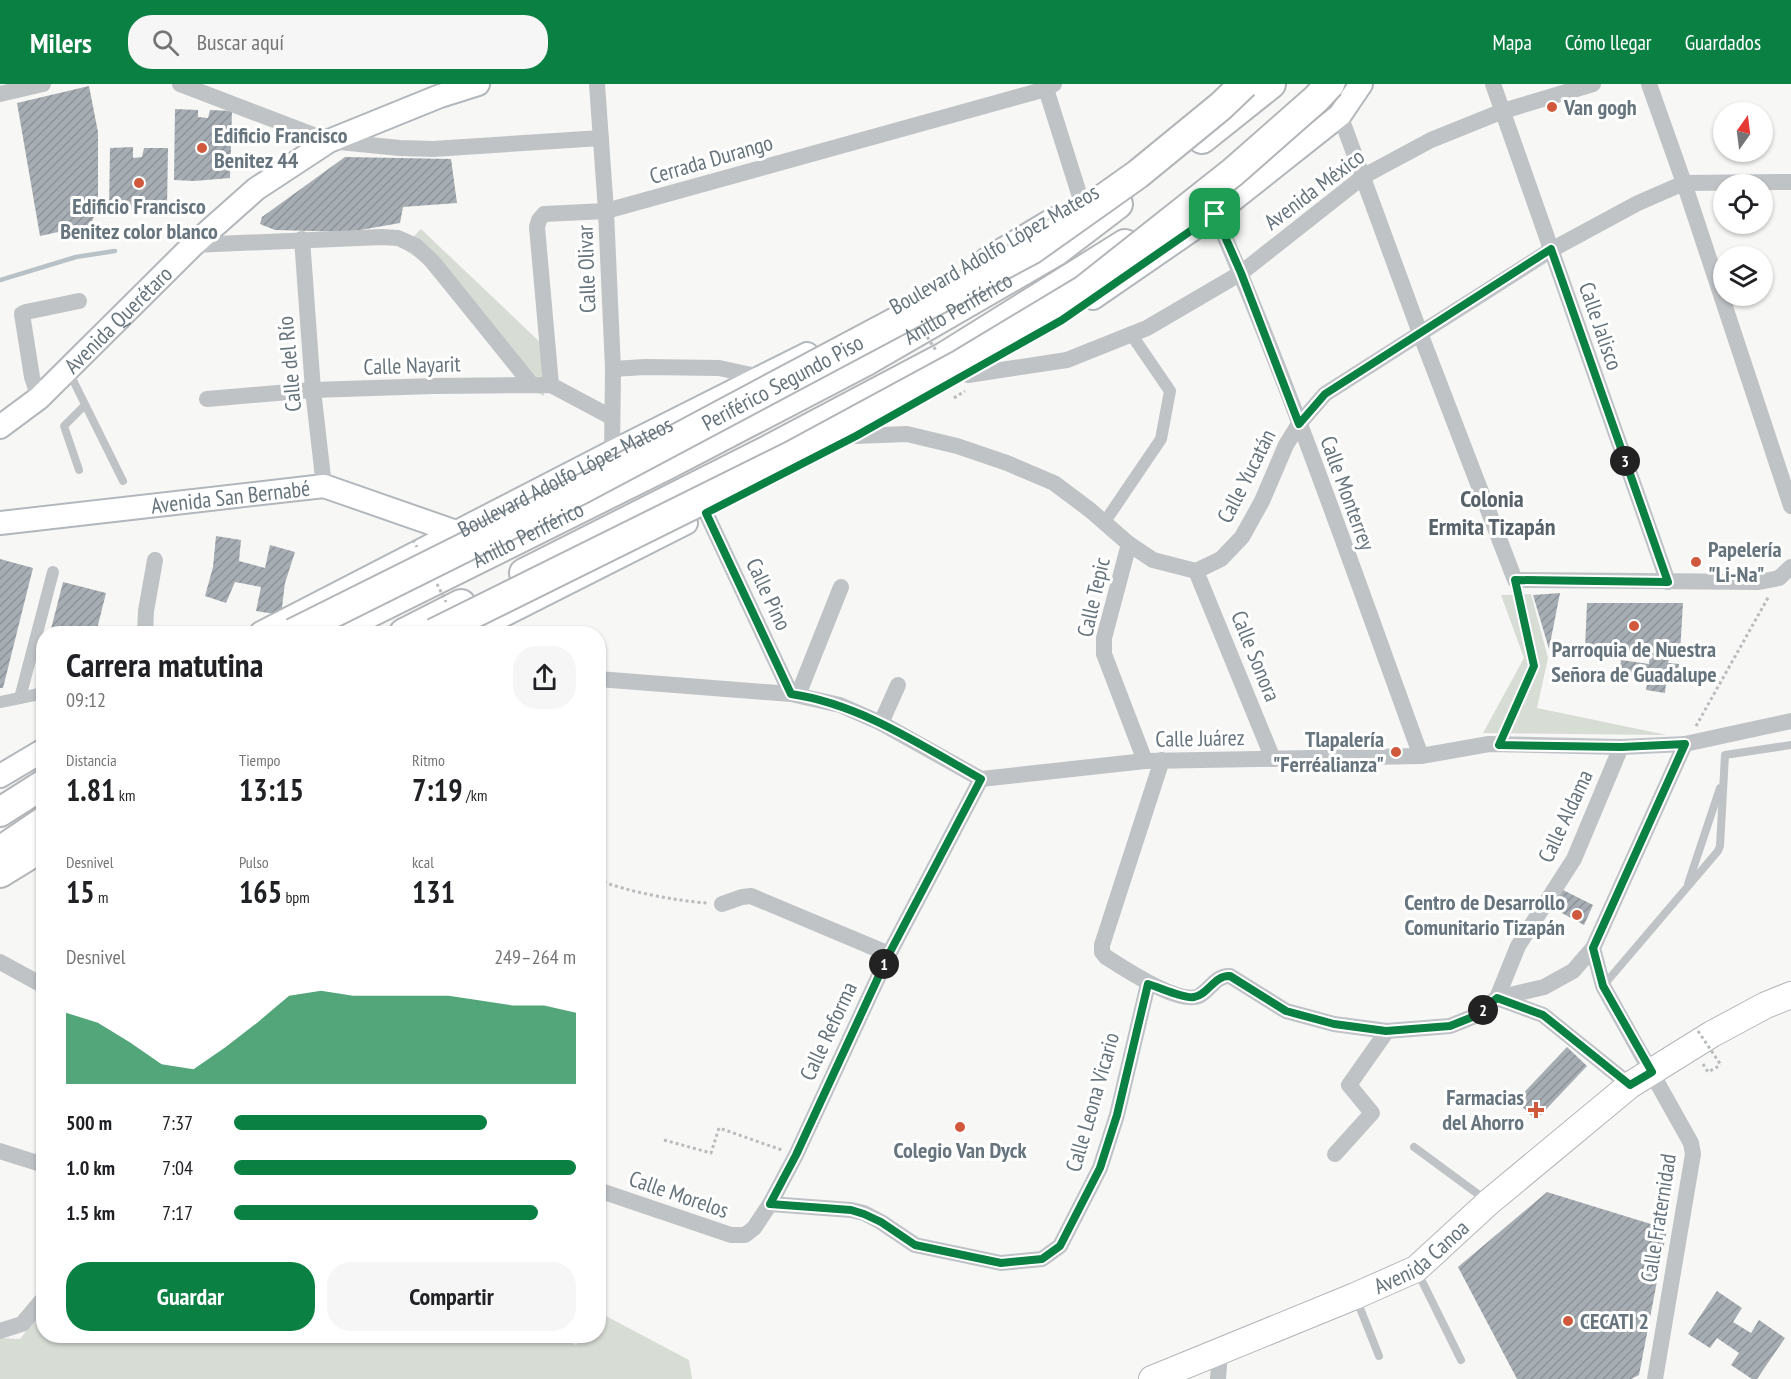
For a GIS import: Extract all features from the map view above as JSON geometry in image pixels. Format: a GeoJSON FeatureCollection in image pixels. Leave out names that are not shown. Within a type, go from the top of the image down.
{"type":"FeatureCollection","features":[{"type":"Feature","properties":{"kind":"highway","name":"Periférico Segundo Piso"},"geometry":{"type":"LineString","coordinates":[[307,626],[584,488],[1031,250],[1138,174],[1221,106],[1244,84]]}},
{"type":"Feature","properties":{"kind":"highway","name":"Anillo Periférico"},"geometry":{"type":"LineString","coordinates":[[343,626],[667,465],[868,360],[1055,252],[1271,84]]}},
{"type":"Feature","properties":{"kind":"highway","name":"Anillo Periférico"},"geometry":{"type":"LineString","coordinates":[[418,626],[768,450],[944,357],[1115,251],[1248,150],[1319,84]]}},
{"type":"Feature","properties":{"kind":"highway"},"geometry":{"type":"LineString","coordinates":[[448,626],[791,456],[961,364],[1084,290],[1233,172],[1330,84]]}},
{"type":"Feature","properties":{"kind":"highway"},"geometry":{"type":"LineString","coordinates":[[667,465],[703,406]]}},
{"type":"Feature","properties":{"kind":"highway"},"geometry":{"type":"LineString","coordinates":[[0,794],[36,771]]}},
{"type":"Feature","properties":{"kind":"highway"},"geometry":{"type":"LineString","coordinates":[[0,812],[36,789]]}},
{"type":"Feature","properties":{"kind":"highway"},"geometry":{"type":"LineString","coordinates":[[0,851],[36,826]]}},
{"type":"Feature","properties":{"kind":"highway"},"geometry":{"type":"LineString","coordinates":[[0,873],[36,851]]}},
{"type":"Feature","properties":{"kind":"main road","name":"Avenida Querétaro"},"geometry":{"type":"LineString","coordinates":[[3,428],[39,398],[193,245],[256,189],[330,141],[440,96],[478,84]]}},
{"type":"Feature","properties":{"kind":"main road","name":"Boulevard Adolfo López Mateos"},"geometry":{"type":"LineString","coordinates":[[275,626],[946,283],[1082,203],[1166,137],[1228,84]]}},
{"type":"Feature","properties":{"kind":"main road"},"geometry":{"type":"LineString","coordinates":[[1340,115],[1361,84]]}},
{"type":"Feature","properties":{"kind":"main road"},"geometry":{"type":"LineString","coordinates":[[482,626],[856,436],[967,383],[1215,214],[1340,115],[1369,84]]}},
{"type":"Feature","properties":{"kind":"main road","name":"Avenida San Bernabé"},"geometry":{"type":"LineString","coordinates":[[0,523],[324,486],[456,532]]}},
{"type":"Feature","properties":{"kind":"main road"},"geometry":{"type":"LineString","coordinates":[[0,776],[36,755]]}},
{"type":"Feature","properties":{"kind":"main road"},"geometry":{"type":"LineString","coordinates":[[0,886],[36,863]]}},
{"type":"Feature","properties":{"kind":"main road","name":"Avenida Canoa"},"geometry":{"type":"LineString","coordinates":[[1152,1379],[1416,1269],[1489,1202],[1630,1085],[1712,1034],[1766,1005],[1791,995]]}},
{"type":"Feature","properties":{"kind":"street"},"geometry":{"type":"LineString","coordinates":[[0,94],[43,84]]}},
{"type":"Feature","properties":{"kind":"street"},"geometry":{"type":"LineString","coordinates":[[180,84],[330,141],[433,149],[601,138]]}},
{"type":"Feature","properties":{"kind":"street","name":"Calle Olivar"},"geometry":{"type":"LineString","coordinates":[[597,84],[606,211],[612,369],[612,452]]}},
{"type":"Feature","properties":{"kind":"street","name":"Calle Jalisco"},"geometry":{"type":"LineString","coordinates":[[1493,84],[1668,582]]}},
{"type":"Feature","properties":{"kind":"street","name":"Avenida México"},"geometry":{"type":"LineString","coordinates":[[967,383],[1067,360],[1147,328],[1241,273],[1364,176],[1431,140],[1503,111],[1593,84]]}},
{"type":"Feature","properties":{"kind":"street"},"geometry":{"type":"LineString","coordinates":[[1649,84],[1791,506]]}},
{"type":"Feature","properties":{"kind":"street"},"geometry":{"type":"LineString","coordinates":[[1050,86],[1082,203]]}},
{"type":"Feature","properties":{"kind":"street","name":"Cerrada Durango"},"geometry":{"type":"LineString","coordinates":[[551,386],[537,227],[544,214],[606,211],[1050,86]]}},
{"type":"Feature","properties":{"kind":"street"},"geometry":{"type":"LineString","coordinates":[[1340,115],[1420,333],[1515,580],[1534,666],[1499,745]]}},
{"type":"Feature","properties":{"kind":"street","name":"Calle Yucatán"},"geometry":{"type":"LineString","coordinates":[[1196,571],[1221,560],[1242,537],[1262,501],[1286,445],[1299,424],[1325,394],[1551,249],[1638,202],[1684,183],[1791,182]]}},
{"type":"Feature","properties":{"kind":"street","name":"Calle Monterrey"},"geometry":{"type":"LineString","coordinates":[[1215,214],[1241,273],[1299,424],[1421,756]]}},
{"type":"Feature","properties":{"kind":"street"},"geometry":{"type":"LineString","coordinates":[[193,245],[302,239],[398,238],[416,246],[433,262],[532,385]]}},
{"type":"Feature","properties":{"kind":"street","name":"Calle del Río"},"geometry":{"type":"LineString","coordinates":[[302,239],[313,390],[324,486]]}},
{"type":"Feature","properties":{"kind":"street"},"geometry":{"type":"LineString","coordinates":[[39,398],[32,377],[22,314],[79,301]]}},
{"type":"Feature","properties":{"kind":"street"},"geometry":{"type":"LineString","coordinates":[[1104,523],[1161,439],[1170,391],[1131,334]]}},
{"type":"Feature","properties":{"kind":"street"},"geometry":{"type":"LineString","coordinates":[[612,369],[719,368],[761,377]]}},
{"type":"Feature","properties":{"kind":"street","name":"Calle Nayarit"},"geometry":{"type":"LineString","coordinates":[[207,399],[313,390],[532,385],[551,386],[611,417]]}},
{"type":"Feature","properties":{"kind":"street"},"geometry":{"type":"LineString","coordinates":[[856,436],[907,434],[957,446],[1007,463],[1054,483],[1129,544],[1154,560],[1196,571]]}},
{"type":"Feature","properties":{"kind":"street","name":"Calle Pino"},"geometry":{"type":"LineString","coordinates":[[706,513],[795,695]]}},
{"type":"Feature","properties":{"kind":"street","name":"Calle Tepic"},"geometry":{"type":"LineString","coordinates":[[1129,544],[1103,647],[1145,761]]}},
{"type":"Feature","properties":{"kind":"street"},"geometry":{"type":"LineString","coordinates":[[145,626],[155,560]]}},
{"type":"Feature","properties":{"kind":"street","name":"Calle Sonora"},"geometry":{"type":"LineString","coordinates":[[1196,571],[1273,759]]}},
{"type":"Feature","properties":{"kind":"street"},"geometry":{"type":"LineString","coordinates":[[39,626],[53,572]]}},
{"type":"Feature","properties":{"kind":"street"},"geometry":{"type":"LineString","coordinates":[[1515,580],[1759,582],[1785,573]]}},
{"type":"Feature","properties":{"kind":"street"},"geometry":{"type":"LineString","coordinates":[[795,695],[841,587]]}},
{"type":"Feature","properties":{"kind":"street"},"geometry":{"type":"LineString","coordinates":[[20,698],[36,637]]}},
{"type":"Feature","properties":{"kind":"street"},"geometry":{"type":"LineString","coordinates":[[606,680],[795,695],[840,705],[881,723],[981,779]]}},
{"type":"Feature","properties":{"kind":"street"},"geometry":{"type":"LineString","coordinates":[[881,723],[898,685]]}},
{"type":"Feature","properties":{"kind":"street"},"geometry":{"type":"LineString","coordinates":[[0,702],[36,695]]}},
{"type":"Feature","properties":{"kind":"street","name":"Calle Juárez"},"geometry":{"type":"LineString","coordinates":[[981,779],[1162,760],[1421,756],[1489,744],[1621,747],[1685,744],[1791,721]]}},
{"type":"Feature","properties":{"kind":"street"},"geometry":{"type":"LineString","coordinates":[[1162,760],[1102,945],[1102,952],[1106,957],[1148,984],[1190,998],[1200,995],[1221,977],[1230,976],[1286,1011],[1334,1024],[1386,1031],[1450,1026],[1475,1016],[1497,998],[1544,987],[1573,971],[1593,948],[1685,744]]}},
{"type":"Feature","properties":{"kind":"street","name":"Calle Aldama"},"geometry":{"type":"LineString","coordinates":[[1497,998],[1518,946],[1574,859],[1621,747]]}},
{"type":"Feature","properties":{"kind":"street","name":"Calle Reforma"},"geometry":{"type":"LineString","coordinates":[[745,1235],[754,1228],[770,1204],[796,1155],[889,954],[981,779]]}},
{"type":"Feature","properties":{"kind":"street"},"geometry":{"type":"LineString","coordinates":[[722,904],[751,896],[889,954]]}},
{"type":"Feature","properties":{"kind":"street","name":"Calle Fraternidad"},"geometry":{"type":"LineString","coordinates":[[1593,948],[1603,986],[1691,1143],[1693,1154],[1655,1379]]}},
{"type":"Feature","properties":{"kind":"street"},"geometry":{"type":"LineString","coordinates":[[0,962],[36,982]]}},
{"type":"Feature","properties":{"kind":"street","name":"Calle Leona Vicario"},"geometry":{"type":"LineString","coordinates":[[770,1204],[851,1210],[881,1222],[915,1245],[1001,1263],[1042,1259],[1060,1246],[1100,1168],[1117,1115],[1148,984]]}},
{"type":"Feature","properties":{"kind":"street"},"geometry":{"type":"LineString","coordinates":[[1497,998],[1543,1015],[1630,1085]]}},
{"type":"Feature","properties":{"kind":"street"},"geometry":{"type":"LineString","coordinates":[[1335,1154],[1372,1113],[1349,1085],[1386,1031]]}},
{"type":"Feature","properties":{"kind":"street"},"geometry":{"type":"LineString","coordinates":[[0,1151],[36,1162]]}},
{"type":"Feature","properties":{"kind":"street","name":"Calle Morelos"},"geometry":{"type":"LineString","coordinates":[[606,1193],[731,1235],[745,1235]]}},
{"type":"Feature","properties":{"kind":"street"},"geometry":{"type":"LineString","coordinates":[[0,1331],[22,1324],[36,1307]]}},
{"type":"Feature","properties":{"kind":"street"},"geometry":{"type":"LineString","coordinates":[[1218,1379],[1220,1352]]}},
{"type":"Feature","properties":{"kind":"lane"},"geometry":{"type":"LineString","coordinates":[[67,369],[123,481]]}},
{"type":"Feature","properties":{"kind":"lane"},"geometry":{"type":"LineString","coordinates":[[79,470],[64,426],[85,405]]}},
{"type":"Feature","properties":{"kind":"lane"},"geometry":{"type":"LineString","coordinates":[[1603,986],[1720,846],[1725,755],[1791,745]]}},
{"type":"Feature","properties":{"kind":"lane"},"geometry":{"type":"LineString","coordinates":[[1686,889],[1724,776]]}},
{"type":"Feature","properties":{"kind":"lane"},"geometry":{"type":"LineString","coordinates":[[1414,1147],[1489,1202]]}},
{"type":"Feature","properties":{"kind":"lane"},"geometry":{"type":"LineString","coordinates":[[1416,1269],[1461,1360]]}},
{"type":"Feature","properties":{"kind":"lane"},"geometry":{"type":"LineString","coordinates":[[1355,1296],[1379,1356]]}},
{"type":"Feature","properties":{"kind":"path"},"geometry":{"type":"LineString","coordinates":[[923,331],[940,357]]}},
{"type":"Feature","properties":{"kind":"path"},"geometry":{"type":"LineString","coordinates":[[948,389],[954,398],[967,383]]}},
{"type":"Feature","properties":{"kind":"path"},"geometry":{"type":"LineString","coordinates":[[1685,744],[1785,573]]}},
{"type":"Feature","properties":{"kind":"path"},"geometry":{"type":"LineString","coordinates":[[606,883],[694,902],[722,904]]}},
{"type":"Feature","properties":{"kind":"path"},"geometry":{"type":"LineString","coordinates":[[1698,1031],[1721,1065],[1708,1072]]}},
{"type":"Feature","properties":{"kind":"path"},"geometry":{"type":"LineString","coordinates":[[664,1140],[711,1153],[719,1128],[796,1155]]}},
{"type":"Feature","properties":{"kind":"shaded area"},"geometry":{"type":"Polygon","coordinates":[[[421,229],[543,345],[544,396],[524,386],[421,261],[402,248],[421,229]]]}},
{"type":"Feature","properties":{"kind":"shaded area"},"geometry":{"type":"Polygon","coordinates":[[[1531,594],[1548,658],[1537,708],[1667,735],[1483,733],[1524,658],[1501,595],[1531,594]]]}},
{"type":"Feature","properties":{"kind":"shaded area"},"geometry":{"type":"Polygon","coordinates":[[[606,1316],[689,1360],[692,1379],[0,1379],[0,1338],[20,1339],[36,1318],[36,1343],[572,1343],[576,1345],[578,1343],[606,1343],[606,1316]]]}},
{"type":"Feature","properties":{"kind":"building"},"geometry":{"type":"Polygon","coordinates":[[[89,86],[98,132],[98,209],[90,225],[40,236],[17,103],[89,86]]]}},
{"type":"Feature","properties":{"kind":"building","name":"Edificio Francisco Benitez 44"},"geometry":{"type":"Polygon","coordinates":[[[175,109],[198,110],[198,117],[208,118],[210,110],[232,111],[230,178],[174,180],[175,109]]]}},
{"type":"Feature","properties":{"kind":"building","name":"Edificio Francisco Benitez color blanco"},"geometry":{"type":"Polygon","coordinates":[[[133,147],[133,158],[142,157],[144,148],[168,148],[167,209],[109,211],[110,148],[133,147]]]}},
{"type":"Feature","properties":{"kind":"building"},"geometry":{"type":"Polygon","coordinates":[[[345,157],[451,159],[457,203],[403,207],[400,223],[349,232],[275,230],[260,224],[262,217],[345,157]]]}},
{"type":"Feature","properties":{"kind":"building"},"geometry":{"type":"Polygon","coordinates":[[[216,536],[241,540],[239,561],[265,568],[270,545],[295,552],[285,583],[281,615],[256,611],[261,587],[235,582],[226,603],[205,596],[213,567],[216,536]]]}},
{"type":"Feature","properties":{"kind":"building"},"geometry":{"type":"Polygon","coordinates":[[[0,559],[33,568],[3,688],[0,688],[0,559]]]}},
{"type":"Feature","properties":{"kind":"building"},"geometry":{"type":"Polygon","coordinates":[[[63,582],[106,593],[98,626],[52,626],[63,582]]]}},
{"type":"Feature","properties":{"kind":"building"},"geometry":{"type":"Polygon","coordinates":[[[1560,593],[1549,649],[1533,595],[1560,593]]]}},
{"type":"Feature","properties":{"kind":"building","name":"Parroquia de Nuestra Señora de Guadalupe"},"geometry":{"type":"Polygon","coordinates":[[[1587,603],[1683,603],[1680,653],[1585,649],[1587,603]]]}},
{"type":"Feature","properties":{"kind":"building"},"geometry":{"type":"Polygon","coordinates":[[[1650,652],[1670,655],[1668,663],[1679,664],[1676,685],[1666,683],[1665,693],[1646,690],[1648,678],[1619,674],[1621,660],[1649,664],[1650,652]]]}},
{"type":"Feature","properties":{"kind":"building","name":"Centro de Desarrollo Comunitario Tizapán"},"geometry":{"type":"Polygon","coordinates":[[[1557,887],[1593,905],[1584,925],[1547,905],[1557,887]]]}},
{"type":"Feature","properties":{"kind":"building"},"geometry":{"type":"Polygon","coordinates":[[[1567,1047],[1587,1066],[1536,1120],[1516,1101],[1567,1047]]]}},
{"type":"Feature","properties":{"kind":"building","name":"CECATI 2"},"geometry":{"type":"Polygon","coordinates":[[[1547,1192],[1667,1229],[1639,1375],[1631,1379],[1517,1379],[1458,1267],[1547,1192]]]}},
{"type":"Feature","properties":{"kind":"building"},"geometry":{"type":"Polygon","coordinates":[[[1717,1291],[1742,1308],[1733,1322],[1751,1333],[1759,1320],[1785,1338],[1757,1379],[1752,1379],[1731,1365],[1739,1353],[1717,1338],[1710,1348],[1688,1334],[1717,1291]]]}},
{"type":"Feature","properties":{"kind":"waterway"},"geometry":{"type":"LineString","coordinates":[[0,280],[76,257],[115,251]]}},
{"type":"Feature","properties":{"kind":"place","name":"Van gogh"},"geometry":{"type":"Point","coordinates":[1552,107]}},
{"type":"Feature","properties":{"kind":"place","name":"Edificio Francisco Benitez 44"},"geometry":{"type":"Point","coordinates":[202,148]}},
{"type":"Feature","properties":{"kind":"place","name":"Edificio Francisco Benitez color blanco"},"geometry":{"type":"Point","coordinates":[139,183]}},
{"type":"Feature","properties":{"kind":"place","name":"Papelería \"Li-Na\""},"geometry":{"type":"Point","coordinates":[1696,562]}},
{"type":"Feature","properties":{"kind":"place","name":"Parroquia de Nuestra Señora de Guadalupe"},"geometry":{"type":"Point","coordinates":[1634,626]}},
{"type":"Feature","properties":{"kind":"place","name":"Tlapalería \"Ferréalianza\""},"geometry":{"type":"Point","coordinates":[1396,752]}},
{"type":"Feature","properties":{"kind":"place","name":"Centro de Desarrollo Comunitario Tizapán"},"geometry":{"type":"Point","coordinates":[1577,915]}},
{"type":"Feature","properties":{"kind":"place","name":"Farmacias del Ahorro"},"geometry":{"type":"Point","coordinates":[1536,1110]}},
{"type":"Feature","properties":{"kind":"place","name":"Colegio Van Dyck"},"geometry":{"type":"Point","coordinates":[960,1127]}},
{"type":"Feature","properties":{"kind":"place","name":"CECATI 2"},"geometry":{"type":"Point","coordinates":[1568,1321]}},
{"type":"Feature","properties":{"kind":"district","name":"Colonia Ermita Tizapán"},"geometry":{"type":"Point","coordinates":[1492,512]}},
{"type":"Feature","properties":{"kind":"route"},"geometry":{"type":"LineString","coordinates":[[1215,214],[1241,273],[1299,424],[1325,394],[1551,249],[1668,582],[1515,580],[1534,666],[1499,745],[1621,747],[1685,744],[1593,948],[1603,986],[1652,1072],[1630,1085],[1543,1015],[1497,998],[1475,1016],[1450,1026],[1386,1031],[1334,1024],[1286,1011],[1230,976],[1221,977],[1200,995],[1190,998],[1148,984],[1117,1115],[1100,1168],[1060,1246],[1042,1259],[1001,1263],[915,1245],[881,1222],[851,1210],[770,1204],[796,1155],[889,954],[981,779],[881,723],[840,705],[791,694],[706,513],[856,436],[968,375],[1062,320],[1215,214]]}}]}
